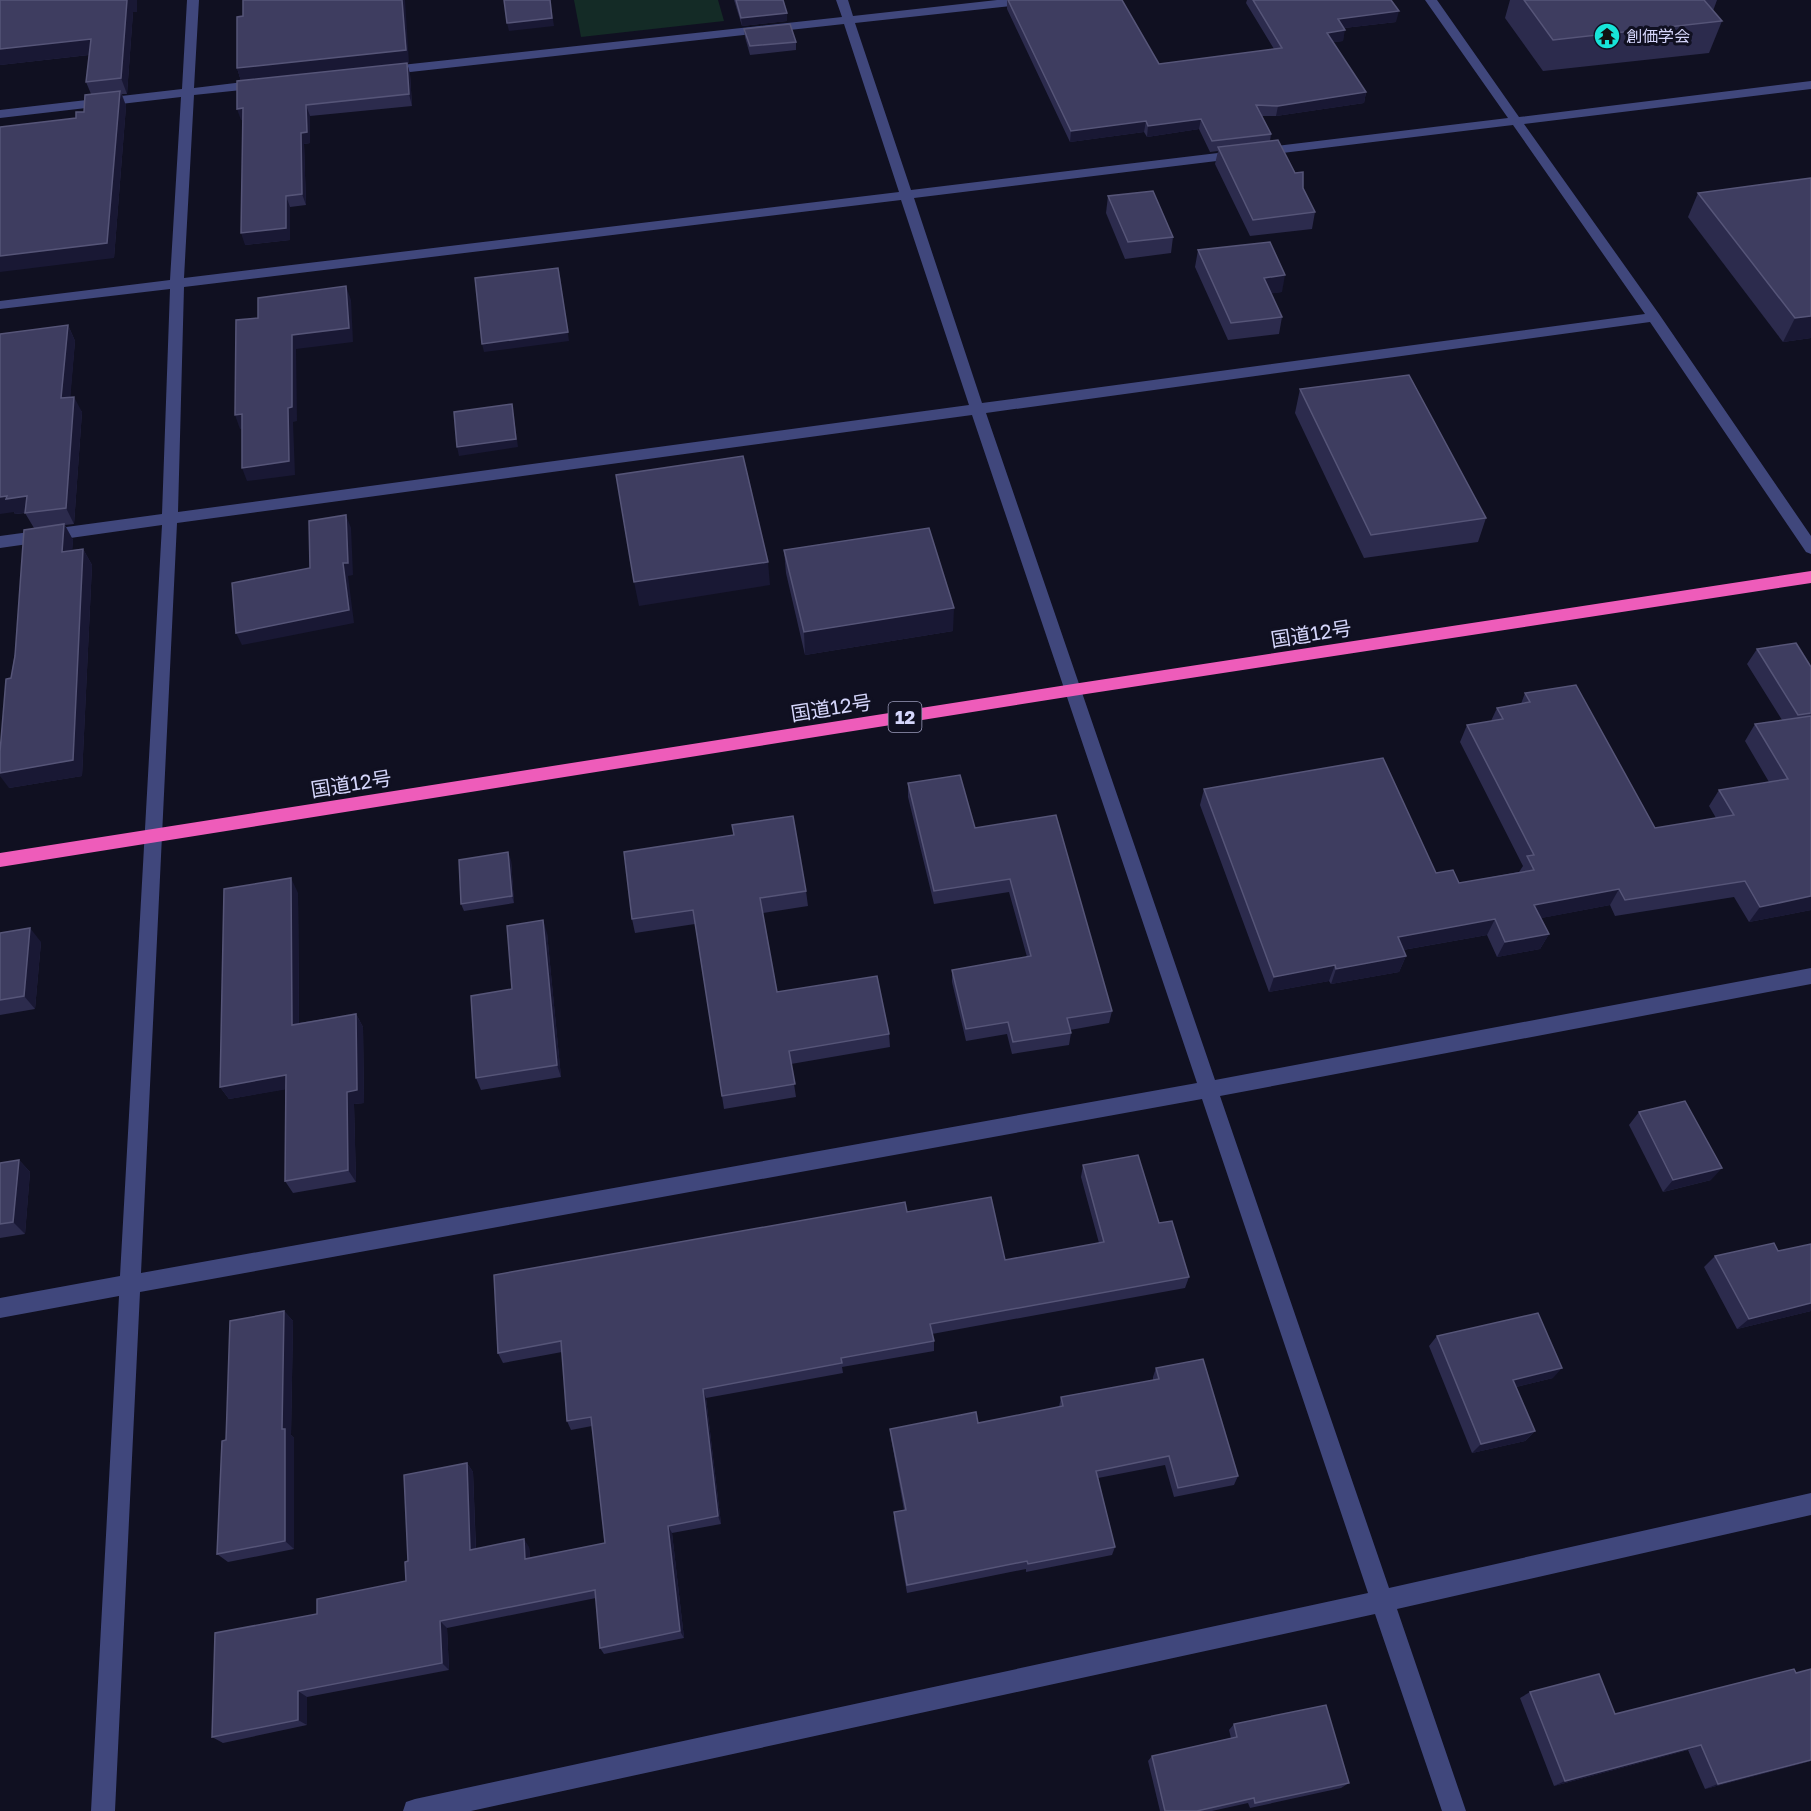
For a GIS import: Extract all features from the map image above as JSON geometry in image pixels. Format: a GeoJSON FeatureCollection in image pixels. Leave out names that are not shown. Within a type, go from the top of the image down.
{"type":"FeatureCollection","features":[{"type":"Feature","properties":{"kind":"highway","name":"国道12号"},"geometry":{"type":"LineString","coordinates":[[0,860],[1073,690],[1811,577]]}},
{"type":"Feature","properties":{"kind":"street"},"geometry":{"type":"LineString","coordinates":[[103,1811],[170,519],[177,284],[193,0]]}},
{"type":"Feature","properties":{"kind":"street"},"geometry":{"type":"LineString","coordinates":[[842,0],[977,409],[1454,1811]]}},
{"type":"Feature","properties":{"kind":"street"},"geometry":{"type":"LineString","coordinates":[[365,73],[1029,0]]}},
{"type":"Feature","properties":{"kind":"street"},"geometry":{"type":"LineString","coordinates":[[1431,0],[1654,317],[1811,548]]}},
{"type":"Feature","properties":{"kind":"street"},"geometry":{"type":"LineString","coordinates":[[0,114],[271,83]]}},
{"type":"Feature","properties":{"kind":"street"},"geometry":{"type":"LineString","coordinates":[[0,305],[1811,85]]}},
{"type":"Feature","properties":{"kind":"street"},"geometry":{"type":"LineString","coordinates":[[0,542],[1654,317]]}},
{"type":"Feature","properties":{"kind":"street"},"geometry":{"type":"LineString","coordinates":[[0,1308],[1210,1089],[1811,976]]}},
{"type":"Feature","properties":{"kind":"street"},"geometry":{"type":"LineString","coordinates":[[415,1811],[1382,1601],[1811,1504]]}},
{"type":"Feature","properties":{"kind":"green space"},"geometry":{"type":"Polygon","coordinates":[[[574,0],[718,0],[724,21],[581,37],[574,0]]]}},
{"type":"Feature","properties":{"kind":"building"},"geometry":{"type":"Polygon","coordinates":[[[0,0],[127,0],[121,78],[86,82],[91,39],[0,49],[0,0]]]}},
{"type":"Feature","properties":{"kind":"building"},"geometry":{"type":"Polygon","coordinates":[[[243,0],[402,0],[406,50],[237,68],[237,17],[243,16],[243,0]]]}},
{"type":"Feature","properties":{"kind":"building"},"geometry":{"type":"Polygon","coordinates":[[[504,0],[550,0],[552,18],[507,23],[504,0]]]}},
{"type":"Feature","properties":{"kind":"building"},"geometry":{"type":"Polygon","coordinates":[[[736,0],[783,0],[787,13],[741,18],[736,0]]]}},
{"type":"Feature","properties":{"kind":"building"},"geometry":{"type":"Polygon","coordinates":[[[1008,0],[1122,0],[1159,64],[1282,48],[1253,0],[1391,0],[1399,11],[1338,19],[1345,30],[1327,33],[1366,92],[1278,106],[1256,105],[1271,134],[1212,141],[1201,119],[1148,126],[1146,121],[1071,131],[1008,0]]]}},
{"type":"Feature","properties":{"kind":"building"},"geometry":{"type":"Polygon","coordinates":[[[1524,0],[1704,0],[1722,21],[1553,40],[1524,0]]]}},
{"type":"Feature","properties":{"kind":"building"},"geometry":{"type":"Polygon","coordinates":[[[790,24],[796,42],[750,46],[744,29],[790,24]]]}},
{"type":"Feature","properties":{"kind":"building"},"geometry":{"type":"Polygon","coordinates":[[[407,63],[409,94],[306,105],[307,132],[301,133],[302,194],[286,196],[286,228],[241,233],[243,108],[237,109],[237,81],[407,63]]]}},
{"type":"Feature","properties":{"kind":"building"},"geometry":{"type":"Polygon","coordinates":[[[120,91],[107,243],[0,256],[0,127],[76,118],[76,112],[84,112],[85,95],[120,91]]]}},
{"type":"Feature","properties":{"kind":"building"},"geometry":{"type":"Polygon","coordinates":[[[1278,140],[1295,173],[1303,172],[1303,188],[1315,212],[1253,220],[1218,147],[1278,140]]]}},
{"type":"Feature","properties":{"kind":"building"},"geometry":{"type":"Polygon","coordinates":[[[1811,178],[1811,316],[1795,318],[1698,193],[1811,178]]]}},
{"type":"Feature","properties":{"kind":"building"},"geometry":{"type":"Polygon","coordinates":[[[1153,191],[1173,237],[1128,242],[1108,196],[1153,191]]]}},
{"type":"Feature","properties":{"kind":"building"},"geometry":{"type":"Polygon","coordinates":[[[1270,242],[1285,275],[1264,278],[1282,317],[1231,323],[1198,250],[1270,242]]]}},
{"type":"Feature","properties":{"kind":"building"},"geometry":{"type":"Polygon","coordinates":[[[558,268],[568,332],[482,344],[475,278],[558,268]]]}},
{"type":"Feature","properties":{"kind":"building"},"geometry":{"type":"Polygon","coordinates":[[[346,286],[349,328],[292,335],[292,407],[288,408],[289,461],[242,468],[242,414],[235,415],[236,320],[258,318],[258,298],[346,286]]]}},
{"type":"Feature","properties":{"kind":"building"},"geometry":{"type":"Polygon","coordinates":[[[68,325],[61,398],[74,397],[66,508],[25,513],[27,496],[6,499],[7,496],[0,497],[0,334],[68,325]]]}},
{"type":"Feature","properties":{"kind":"building"},"geometry":{"type":"Polygon","coordinates":[[[1409,375],[1486,518],[1371,535],[1300,389],[1409,375]]]}},
{"type":"Feature","properties":{"kind":"building"},"geometry":{"type":"Polygon","coordinates":[[[512,404],[516,439],[457,447],[454,412],[512,404]]]}},
{"type":"Feature","properties":{"kind":"building"},"geometry":{"type":"Polygon","coordinates":[[[743,456],[768,562],[634,582],[616,475],[743,456]]]}},
{"type":"Feature","properties":{"kind":"building"},"geometry":{"type":"Polygon","coordinates":[[[346,515],[348,563],[343,563],[349,610],[236,633],[232,583],[310,568],[309,521],[346,515]]]}},
{"type":"Feature","properties":{"kind":"building"},"geometry":{"type":"Polygon","coordinates":[[[64,524],[62,552],[83,549],[73,760],[0,773],[6,679],[11,678],[15,656],[24,530],[64,524]]]}},
{"type":"Feature","properties":{"kind":"building"},"geometry":{"type":"Polygon","coordinates":[[[929,528],[954,608],[804,632],[784,550],[929,528]]]}},
{"type":"Feature","properties":{"kind":"building"},"geometry":{"type":"Polygon","coordinates":[[[1796,643],[1811,667],[1811,713],[1798,715],[1757,649],[1796,643]]]}},
{"type":"Feature","properties":{"kind":"building"},"geometry":{"type":"Polygon","coordinates":[[[1576,685],[1655,828],[1734,815],[1719,790],[1788,779],[1755,724],[1811,716],[1811,896],[1760,907],[1745,881],[1625,900],[1619,889],[1534,905],[1549,934],[1505,942],[1495,919],[1398,937],[1406,956],[1336,969],[1335,965],[1274,977],[1204,789],[1383,758],[1436,873],[1453,870],[1459,883],[1534,870],[1527,856],[1534,855],[1467,725],[1503,719],[1497,708],[1530,702],[1525,693],[1576,685]]]}},
{"type":"Feature","properties":{"kind":"building"},"geometry":{"type":"Polygon","coordinates":[[[960,775],[975,828],[1056,815],[1112,1011],[1067,1018],[1071,1033],[1013,1042],[1008,1022],[966,1029],[952,970],[1031,956],[1010,879],[934,891],[908,783],[960,775]]]}},
{"type":"Feature","properties":{"kind":"building"},"geometry":{"type":"Polygon","coordinates":[[[793,816],[806,891],[760,898],[777,992],[877,976],[889,1034],[789,1051],[795,1084],[722,1096],[693,910],[632,919],[624,852],[734,835],[732,825],[793,816]]]}},
{"type":"Feature","properties":{"kind":"building"},"geometry":{"type":"Polygon","coordinates":[[[508,852],[512,896],[461,904],[459,860],[508,852]]]}},
{"type":"Feature","properties":{"kind":"building"},"geometry":{"type":"Polygon","coordinates":[[[291,878],[292,1025],[356,1014],[357,1090],[347,1092],[348,1170],[285,1181],[286,1075],[220,1087],[224,889],[291,878]]]}},
{"type":"Feature","properties":{"kind":"building"},"geometry":{"type":"Polygon","coordinates":[[[543,920],[557,1065],[476,1078],[471,996],[512,989],[507,926],[543,920]]]}},
{"type":"Feature","properties":{"kind":"building"},"geometry":{"type":"Polygon","coordinates":[[[30,928],[24,996],[0,1000],[0,933],[30,928]]]}},
{"type":"Feature","properties":{"kind":"building"},"geometry":{"type":"Polygon","coordinates":[[[1685,1101],[1722,1168],[1673,1180],[1639,1112],[1685,1101]]]}},
{"type":"Feature","properties":{"kind":"building"},"geometry":{"type":"Polygon","coordinates":[[[1138,1155],[1159,1223],[1172,1221],[1189,1277],[930,1324],[934,1341],[841,1358],[842,1363],[703,1389],[718,1516],[668,1526],[680,1631],[600,1648],[595,1590],[440,1621],[442,1663],[298,1691],[298,1720],[212,1737],[215,1633],[317,1614],[317,1599],[406,1581],[405,1562],[408,1561],[404,1475],[467,1463],[470,1550],[524,1539],[525,1559],[605,1543],[591,1417],[567,1421],[561,1341],[498,1353],[494,1275],[905,1202],[907,1212],[991,1197],[1005,1260],[1104,1242],[1083,1165],[1138,1155]]]}},
{"type":"Feature","properties":{"kind":"building"},"geometry":{"type":"Polygon","coordinates":[[[19,1160],[13,1222],[0,1224],[0,1163],[19,1160]]]}},
{"type":"Feature","properties":{"kind":"building"},"geometry":{"type":"Polygon","coordinates":[[[1774,1243],[1778,1251],[1811,1244],[1811,1303],[1749,1319],[1715,1256],[1774,1243]]]}},
{"type":"Feature","properties":{"kind":"building"},"geometry":{"type":"Polygon","coordinates":[[[284,1311],[282,1429],[285,1429],[285,1541],[217,1554],[222,1441],[226,1440],[230,1321],[284,1311]]]}},
{"type":"Feature","properties":{"kind":"building"},"geometry":{"type":"Polygon","coordinates":[[[1538,1313],[1562,1368],[1513,1380],[1535,1431],[1481,1444],[1437,1336],[1538,1313]]]}},
{"type":"Feature","properties":{"kind":"building"},"geometry":{"type":"Polygon","coordinates":[[[1203,1359],[1238,1476],[1178,1488],[1169,1456],[1096,1471],[1115,1547],[1028,1564],[1027,1561],[907,1585],[894,1512],[906,1510],[890,1429],[976,1412],[978,1423],[1063,1406],[1061,1397],[1159,1379],[1156,1368],[1203,1359]]]}},
{"type":"Feature","properties":{"kind":"building"},"geometry":{"type":"Polygon","coordinates":[[[1794,1669],[1796,1673],[1811,1669],[1811,1760],[1718,1784],[1701,1745],[1565,1781],[1530,1692],[1599,1674],[1615,1714],[1794,1669]]]}},
{"type":"Feature","properties":{"kind":"building"},"geometry":{"type":"Polygon","coordinates":[[[1326,1705],[1349,1783],[1255,1803],[1254,1798],[1197,1811],[1165,1811],[1152,1756],[1237,1737],[1234,1724],[1326,1705]]]}},
{"type":"Feature","properties":{"kind":"place","name":"創価学会"},"geometry":{"type":"Point","coordinates":[1607,36]}}]}
